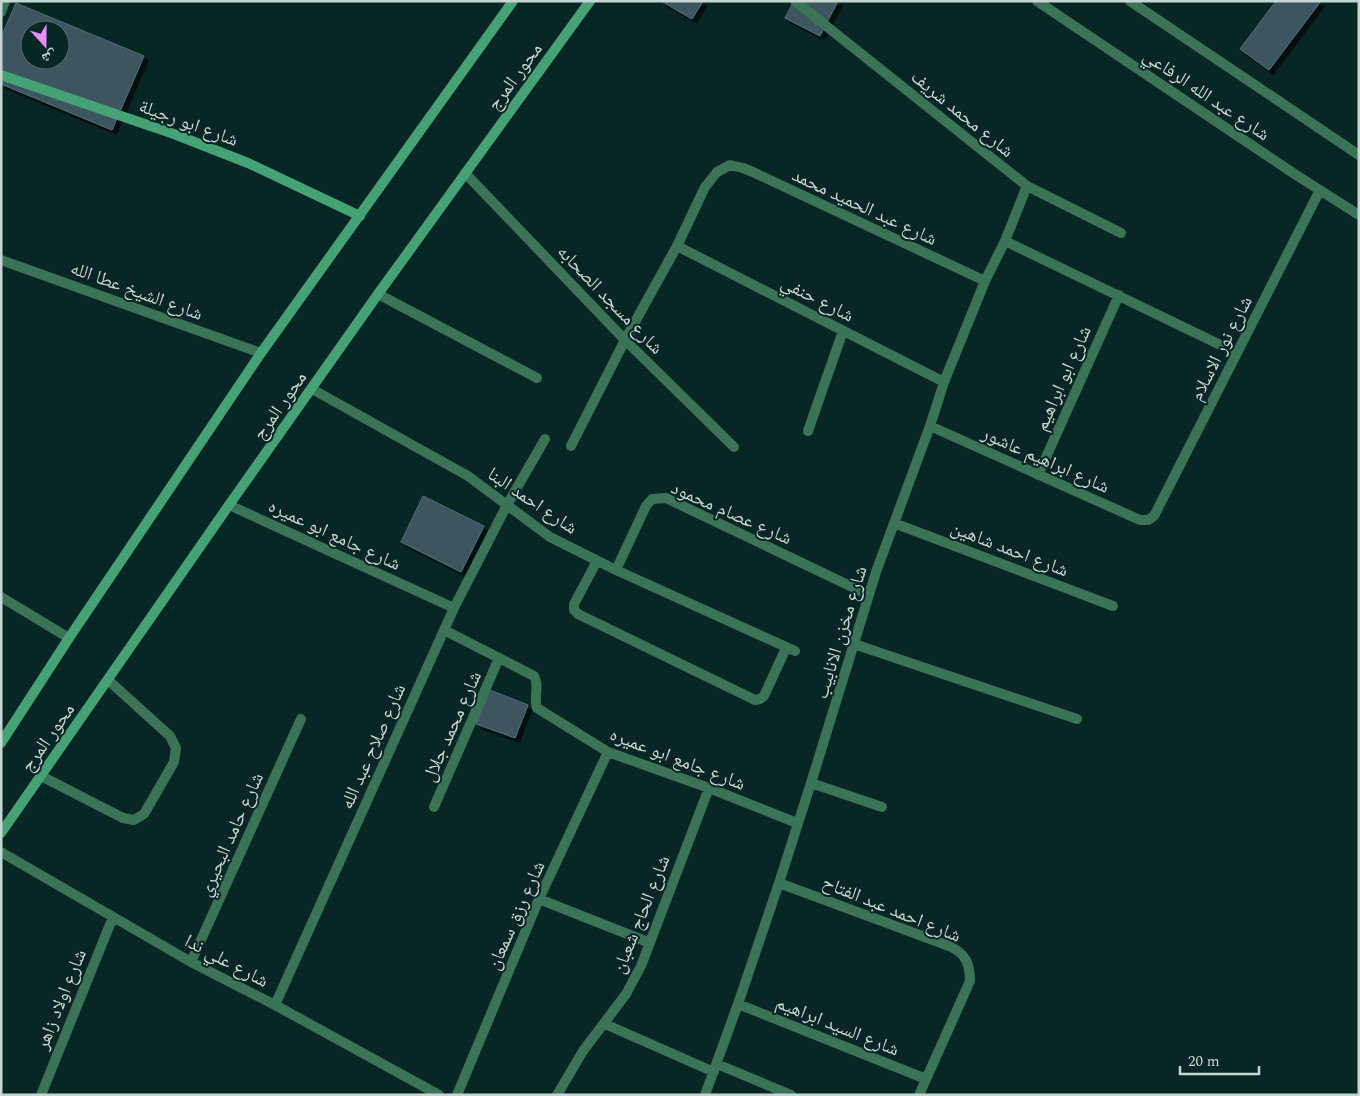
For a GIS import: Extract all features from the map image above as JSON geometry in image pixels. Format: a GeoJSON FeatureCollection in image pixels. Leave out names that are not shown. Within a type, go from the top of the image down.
{"type":"FeatureCollection","features":[{"type":"Feature","properties":{"kind":"main road","name":"محور المرج"},"geometry":{"type":"LineString","coordinates":[[1,742],[261,354],[513,1]]}},
{"type":"Feature","properties":{"kind":"main road","name":"محور المرج"},"geometry":{"type":"LineString","coordinates":[[1,834],[378,294],[590,1]]}},
{"type":"Feature","properties":{"kind":"main road","name":"شارع ابو رجيلة"},"geometry":{"type":"LineString","coordinates":[[1,75],[174,134],[248,163],[360,216]]}},
{"type":"Feature","properties":{"kind":"street"},"geometry":{"type":"LineString","coordinates":[[1,12],[5,1]]}},
{"type":"Feature","properties":{"kind":"street","name":"شارع محمد شريف"},"geometry":{"type":"LineString","coordinates":[[795,1],[1026,186],[1121,233]]}},
{"type":"Feature","properties":{"kind":"street","name":"شارع عبد الله الرفاعي"},"geometry":{"type":"LineString","coordinates":[[1037,1],[1359,215]]}},
{"type":"Feature","properties":{"kind":"street","name":"شارع عبد الله الرفاعي"},"geometry":{"type":"LineString","coordinates":[[1130,1],[1359,156]]}},
{"type":"Feature","properties":{"kind":"street","name":"شارع عبد الحميد محمد"},"geometry":{"type":"LineString","coordinates":[[677,246],[705,187],[717,172],[730,165],[752,172],[985,281]]}},
{"type":"Feature","properties":{"kind":"street","name":"شارع مسجد الصحابه"},"geometry":{"type":"LineString","coordinates":[[465,174],[625,340],[734,447]]}},
{"type":"Feature","properties":{"kind":"street","name":"شارع مخزن الانابيب"},"geometry":{"type":"LineString","coordinates":[[705,1095],[779,883],[869,595],[894,523],[930,426],[944,382],[985,281],[1005,241],[1026,186]]}},
{"type":"Feature","properties":{"kind":"street","name":"شارع نور الاسلام"},"geometry":{"type":"LineString","coordinates":[[1148,520],[1154,516],[1320,190]]}},
{"type":"Feature","properties":{"kind":"street"},"geometry":{"type":"LineString","coordinates":[[1005,241],[1238,353]]}},
{"type":"Feature","properties":{"kind":"street"},"geometry":{"type":"LineString","coordinates":[[571,446],[625,340],[677,246]]}},
{"type":"Feature","properties":{"kind":"street","name":"شارع حنفي"},"geometry":{"type":"LineString","coordinates":[[677,246],[944,382]]}},
{"type":"Feature","properties":{"kind":"street","name":"شارع الشيخ عطا الله"},"geometry":{"type":"LineString","coordinates":[[1,260],[261,354]]}},
{"type":"Feature","properties":{"kind":"street"},"geometry":{"type":"LineString","coordinates":[[378,294],[537,378]]}},
{"type":"Feature","properties":{"kind":"street","name":"شارع ابو ابراهيم"},"geometry":{"type":"LineString","coordinates":[[1038,475],[1118,295]]}},
{"type":"Feature","properties":{"kind":"street"},"geometry":{"type":"LineString","coordinates":[[808,431],[843,331]]}},
{"type":"Feature","properties":{"kind":"street","name":"شارع احمد البنا"},"geometry":{"type":"LineString","coordinates":[[312,389],[468,476],[550,537],[598,561],[616,570],[791,650],[764,696],[755,700],[578,614],[574,610],[574,604],[598,561]]}},
{"type":"Feature","properties":{"kind":"street","name":"شارع ابراهيم عاشور"},"geometry":{"type":"LineString","coordinates":[[930,426],[1140,520],[1148,520]]}},
{"type":"Feature","properties":{"kind":"street","name":"شارع صلاح عبد الله"},"geometry":{"type":"LineString","coordinates":[[275,1005],[454,608],[507,505],[545,439]]}},
{"type":"Feature","properties":{"kind":"street","name":"شارع عصام محمود"},"geometry":{"type":"LineString","coordinates":[[616,570],[646,506],[652,499],[666,498],[869,595]]}},
{"type":"Feature","properties":{"kind":"street","name":"شارع جامع ابو عميره"},"geometry":{"type":"LineString","coordinates":[[229,505],[454,608]]}},
{"type":"Feature","properties":{"kind":"street","name":"شارع احمد شاهين"},"geometry":{"type":"LineString","coordinates":[[894,523],[1113,606]]}},
{"type":"Feature","properties":{"kind":"street"},"geometry":{"type":"LineString","coordinates":[[1,597],[69,638]]}},
{"type":"Feature","properties":{"kind":"street","name":"شارع جامع ابو عميره"},"geometry":{"type":"LineString","coordinates":[[444,630],[534,676],[537,684],[535,700],[538,708],[608,752],[798,823]]}},
{"type":"Feature","properties":{"kind":"street"},"geometry":{"type":"LineString","coordinates":[[854,644],[1077,719]]}},
{"type":"Feature","properties":{"kind":"street","name":"شارع محمد جلال"},"geometry":{"type":"LineString","coordinates":[[434,807],[500,658]]}},
{"type":"Feature","properties":{"kind":"street"},"geometry":{"type":"LineString","coordinates":[[41,776],[123,818],[134,820],[144,814],[174,762],[176,748],[170,736],[108,680]]}},
{"type":"Feature","properties":{"kind":"street","name":"شارع حامد البحيري"},"geometry":{"type":"LineString","coordinates":[[191,962],[301,719]]}},
{"type":"Feature","properties":{"kind":"street","name":"شارع رزق سمعان"},"geometry":{"type":"LineString","coordinates":[[457,1095],[539,899],[608,752]]}},
{"type":"Feature","properties":{"kind":"street"},"geometry":{"type":"LineString","coordinates":[[811,783],[882,807]]}},
{"type":"Feature","properties":{"kind":"street","name":"شارع الحاج شعبان"},"geometry":{"type":"LineString","coordinates":[[556,1095],[583,1051],[626,994],[641,966],[708,788]]}},
{"type":"Feature","properties":{"kind":"street","name":"شارع علي ندا"},"geometry":{"type":"LineString","coordinates":[[1,852],[191,962],[275,1005],[439,1095]]}},
{"type":"Feature","properties":{"kind":"street","name":"شارع احمد عبد الفتاح"},"geometry":{"type":"LineString","coordinates":[[779,883],[949,946],[963,956],[968,963],[970,981],[919,1095]]}},
{"type":"Feature","properties":{"kind":"street"},"geometry":{"type":"LineString","coordinates":[[539,899],[650,943]]}},
{"type":"Feature","properties":{"kind":"street","name":"شارع اولاد زاهر"},"geometry":{"type":"LineString","coordinates":[[41,1095],[113,917]]}},
{"type":"Feature","properties":{"kind":"street","name":"شارع السيد ابراهيم"},"geometry":{"type":"LineString","coordinates":[[738,1004],[926,1078]]}},
{"type":"Feature","properties":{"kind":"street"},"geometry":{"type":"LineString","coordinates":[[604,1024],[715,1068],[791,1095]]}},
{"type":"Feature","properties":{"kind":"building"},"geometry":{"type":"Polygon","coordinates":[[[661,1],[703,1],[692,19],[661,1]]]}},
{"type":"Feature","properties":{"kind":"building"},"geometry":{"type":"Polygon","coordinates":[[[794,1],[838,1],[820,36],[785,18],[794,1]]]}},
{"type":"Feature","properties":{"kind":"building"},"geometry":{"type":"Polygon","coordinates":[[[1276,1],[1321,1],[1269,70],[1240,49],[1276,1]]]}},
{"type":"Feature","properties":{"kind":"building"},"geometry":{"type":"Polygon","coordinates":[[[16,3],[57,20],[20,20],[20,70],[70,70],[70,25],[144,56],[112,130],[1,84],[1,37],[16,3]]]}},
{"type":"Feature","properties":{"kind":"building"},"geometry":{"type":"Polygon","coordinates":[[[423,496],[484,526],[461,572],[401,542],[423,496]]]}},
{"type":"Feature","properties":{"kind":"building"},"geometry":{"type":"Polygon","coordinates":[[[490,690],[528,705],[515,738],[476,724],[490,690]]]}}]}
